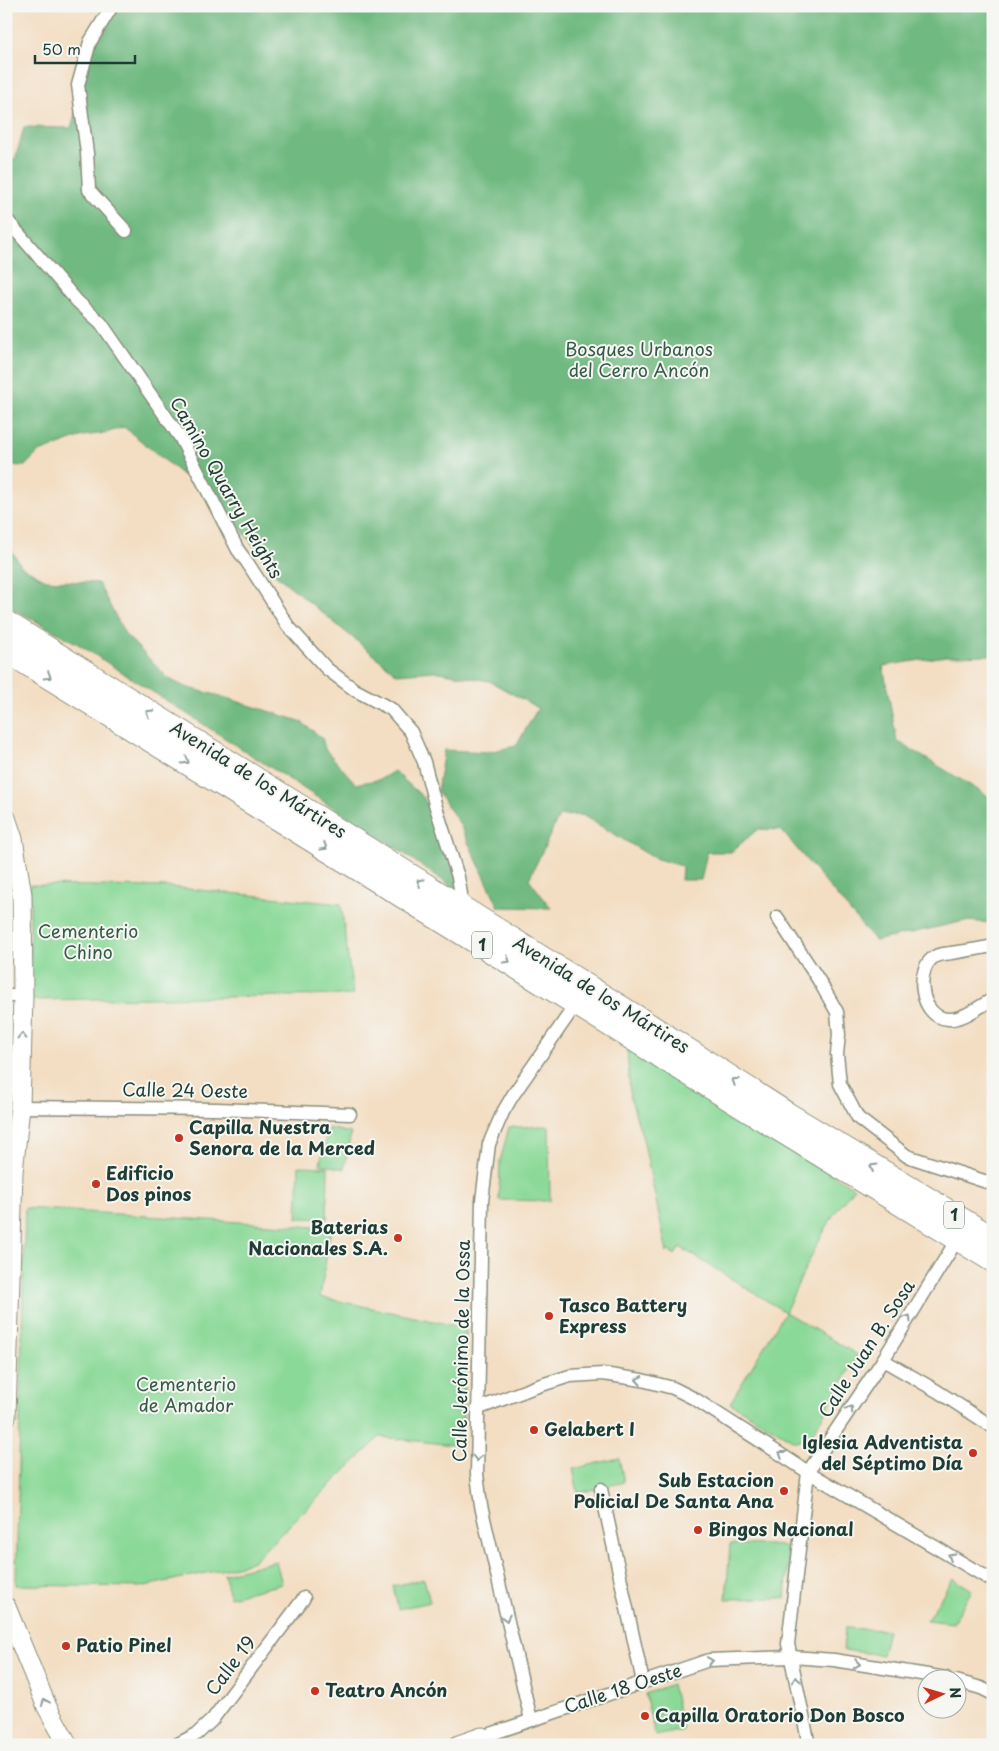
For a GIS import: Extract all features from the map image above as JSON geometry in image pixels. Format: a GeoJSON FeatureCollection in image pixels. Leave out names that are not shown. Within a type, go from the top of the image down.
{"type":"FeatureCollection","features":[{"type":"Feature","properties":{"kind":"highway","name":"Avenida de los Mártires"},"geometry":{"type":"LineString","coordinates":[[6,623],[456,904],[785,1113],[993,1239]]}},
{"type":"Feature","properties":{"kind":"highway","name":"Avenida de los Mártires"},"geometry":{"type":"LineString","coordinates":[[6,650],[993,1260]]}},
{"type":"Feature","properties":{"kind":"street"},"geometry":{"type":"LineString","coordinates":[[112,6],[90,42],[78,85],[87,153],[89,190],[126,231]]}},
{"type":"Feature","properties":{"kind":"street","name":"Camino Quarry Heights"},"geometry":{"type":"LineString","coordinates":[[6,219],[77,301],[101,323],[180,437],[238,550],[288,626],[327,670],[355,690],[391,709],[410,732],[424,762],[458,878],[461,894],[456,904]]}},
{"type":"Feature","properties":{"kind":"street"},"geometry":{"type":"LineString","coordinates":[[6,818],[15,848],[22,895],[14,996],[20,1107],[10,1172],[6,1417]]}},
{"type":"Feature","properties":{"kind":"street"},"geometry":{"type":"LineString","coordinates":[[777,917],[838,1012],[840,1035],[836,1054],[840,1084],[858,1118],[907,1156],[993,1184]]}},
{"type":"Feature","properties":{"kind":"street"},"geometry":{"type":"LineString","coordinates":[[993,946],[935,956],[928,963],[923,976],[922,991],[926,1006],[936,1015],[947,1020],[960,1018],[993,999]]}},
{"type":"Feature","properties":{"kind":"street","name":"Calle Jerónimo de la Ossa"},"geometry":{"type":"LineString","coordinates":[[531,1720],[481,1506],[477,1474],[482,1201],[489,1144],[503,1112],[576,1004]]}},
{"type":"Feature","properties":{"kind":"street","name":"Calle 24 Oeste"},"geometry":{"type":"LineString","coordinates":[[20,1107],[217,1109],[350,1114]]}},
{"type":"Feature","properties":{"kind":"street","name":"Calle Juan B. Sosa"},"geometry":{"type":"LineString","coordinates":[[808,1745],[792,1656],[788,1644],[808,1472],[883,1360],[958,1238]]}},
{"type":"Feature","properties":{"kind":"street"},"geometry":{"type":"LineString","coordinates":[[883,1360],[937,1391],[993,1427]]}},
{"type":"Feature","properties":{"kind":"street"},"geometry":{"type":"LineString","coordinates":[[477,1409],[570,1376],[603,1374],[642,1380],[673,1388],[695,1399],[808,1472],[993,1581]]}},
{"type":"Feature","properties":{"kind":"street"},"geometry":{"type":"LineString","coordinates":[[601,1490],[643,1682]]}},
{"type":"Feature","properties":{"kind":"street","name":"Calle 19"},"geometry":{"type":"LineString","coordinates":[[176,1745],[197,1734],[212,1720],[304,1598]]}},
{"type":"Feature","properties":{"kind":"street"},"geometry":{"type":"LineString","coordinates":[[6,1607],[47,1707],[68,1745]]}},
{"type":"Feature","properties":{"kind":"street","name":"Calle 18 Oeste"},"geometry":{"type":"LineString","coordinates":[[459,1745],[483,1741],[531,1720],[709,1660],[792,1656],[834,1660],[916,1673]]}},
{"type":"Feature","properties":{"kind":"street"},"geometry":{"type":"LineString","coordinates":[[966,1684],[993,1694]]}},
{"type":"Feature","properties":{"kind":"green space","name":"Bosques Urbanos del Cerro Ancón"},"geometry":{"type":"Polygon","coordinates":[[[116,6],[993,6],[993,655],[946,656],[883,666],[897,741],[993,799],[993,923],[965,921],[875,941],[781,830],[758,829],[731,852],[707,852],[701,880],[681,880],[682,866],[654,858],[582,815],[559,816],[529,879],[551,908],[499,907],[458,821],[437,791],[444,750],[488,752],[516,746],[538,708],[489,681],[434,671],[397,674],[275,574],[228,512],[124,427],[106,433],[83,436],[39,452],[25,466],[6,465],[6,153],[15,160],[24,127],[71,128],[82,90],[90,33],[116,6]]]}},
{"type":"Feature","properties":{"kind":"green space"},"geometry":{"type":"Polygon","coordinates":[[[6,542],[22,567],[46,580],[98,583],[125,634],[169,679],[185,687],[300,721],[322,738],[325,749],[356,784],[381,779],[394,771],[424,798],[465,896],[390,844],[78,644],[6,605],[6,542]]]}},
{"type":"Feature","properties":{"kind":"green space","name":"Cementerio Chino"},"geometry":{"type":"Polygon","coordinates":[[[30,885],[169,887],[341,904],[353,995],[30,1000],[30,885]]]}},
{"type":"Feature","properties":{"kind":"green space"},"geometry":{"type":"Polygon","coordinates":[[[627,1048],[854,1188],[834,1214],[817,1244],[785,1312],[680,1247],[675,1255],[668,1250],[667,1253],[643,1139],[630,1096],[627,1048]]]}},
{"type":"Feature","properties":{"kind":"green space"},"geometry":{"type":"Polygon","coordinates":[[[549,1126],[550,1201],[499,1200],[500,1161],[509,1127],[549,1126]]]}},
{"type":"Feature","properties":{"kind":"green space"},"geometry":{"type":"Polygon","coordinates":[[[328,1128],[351,1133],[344,1169],[320,1164],[328,1128]]]}},
{"type":"Feature","properties":{"kind":"green space"},"geometry":{"type":"Polygon","coordinates":[[[299,1166],[328,1167],[327,1219],[297,1218],[299,1166]]]}},
{"type":"Feature","properties":{"kind":"green space","name":"Cementerio de Amador"},"geometry":{"type":"Polygon","coordinates":[[[25,1208],[331,1228],[320,1297],[466,1328],[462,1446],[380,1437],[253,1561],[230,1568],[140,1587],[16,1585],[25,1208]]]}},
{"type":"Feature","properties":{"kind":"green space"},"geometry":{"type":"Polygon","coordinates":[[[785,1312],[858,1355],[809,1440],[794,1441],[730,1403],[785,1312]]]}},
{"type":"Feature","properties":{"kind":"green space"},"geometry":{"type":"Polygon","coordinates":[[[619,1458],[624,1482],[578,1493],[573,1469],[619,1458]]]}},
{"type":"Feature","properties":{"kind":"green space"},"geometry":{"type":"Polygon","coordinates":[[[730,1544],[790,1547],[785,1598],[726,1599],[730,1544]]]}},
{"type":"Feature","properties":{"kind":"green space"},"geometry":{"type":"Polygon","coordinates":[[[276,1561],[282,1584],[230,1597],[224,1574],[276,1561]]]}},
{"type":"Feature","properties":{"kind":"green space"},"geometry":{"type":"Polygon","coordinates":[[[953,1578],[972,1590],[953,1623],[927,1620],[953,1578]]]}},
{"type":"Feature","properties":{"kind":"green space"},"geometry":{"type":"Polygon","coordinates":[[[424,1579],[430,1602],[398,1609],[393,1586],[424,1579]]]}},
{"type":"Feature","properties":{"kind":"green space"},"geometry":{"type":"Polygon","coordinates":[[[845,1628],[888,1630],[882,1655],[843,1650],[845,1628]]]}},
{"type":"Feature","properties":{"kind":"green space"},"geometry":{"type":"Polygon","coordinates":[[[672,1684],[683,1730],[655,1736],[645,1694],[672,1684]]]}},
{"type":"Feature","properties":{"kind":"place","name":"Capilla Nuestra Senora de la Merced"},"geometry":{"type":"Point","coordinates":[179,1138]}},
{"type":"Feature","properties":{"kind":"place","name":"Edificio Dos pinos"},"geometry":{"type":"Point","coordinates":[96,1184]}},
{"type":"Feature","properties":{"kind":"place","name":"Baterias Nacionales S.A."},"geometry":{"type":"Point","coordinates":[398,1238]}},
{"type":"Feature","properties":{"kind":"place","name":"Tasco Battery Express"},"geometry":{"type":"Point","coordinates":[549,1316]}},
{"type":"Feature","properties":{"kind":"place","name":"Gelabert I"},"geometry":{"type":"Point","coordinates":[534,1430]}},
{"type":"Feature","properties":{"kind":"place","name":"Iglesia Adventista del Séptimo Día"},"geometry":{"type":"Point","coordinates":[973,1453]}},
{"type":"Feature","properties":{"kind":"place","name":"Sub Estacion Policial De Santa Ana"},"geometry":{"type":"Point","coordinates":[784,1491]}},
{"type":"Feature","properties":{"kind":"place","name":"Bingos Nacional"},"geometry":{"type":"Point","coordinates":[698,1530]}},
{"type":"Feature","properties":{"kind":"place","name":"Patio Pinel"},"geometry":{"type":"Point","coordinates":[66,1646]}},
{"type":"Feature","properties":{"kind":"place","name":"Teatro Ancón"},"geometry":{"type":"Point","coordinates":[315,1691]}},
{"type":"Feature","properties":{"kind":"place","name":"Capilla Oratorio Don Bosco"},"geometry":{"type":"Point","coordinates":[645,1716]}}]}
